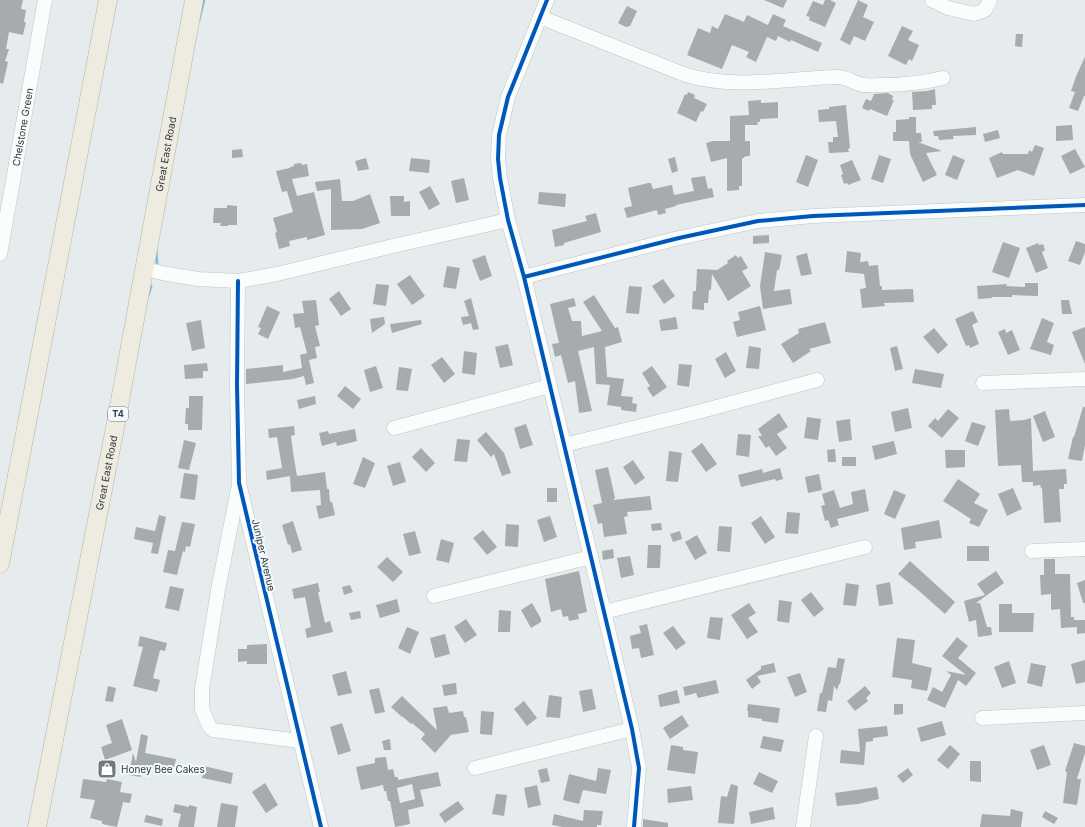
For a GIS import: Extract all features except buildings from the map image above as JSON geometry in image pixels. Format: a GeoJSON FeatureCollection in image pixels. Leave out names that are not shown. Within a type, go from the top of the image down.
{"type":"FeatureCollection","features":[{"type":"Feature","properties":{"kind":"main road"},"geometry":{"type":"LineString","coordinates":[[0,564],[108,0]]}},
{"type":"Feature","properties":{"kind":"main road","name":"Great East Road"},"geometry":{"type":"LineString","coordinates":[[36,827],[113,441],[194,0]]}},
{"type":"Feature","properties":{"kind":"street","name":"Chelstone Green"},"geometry":{"type":"LineString","coordinates":[[0,254],[45,0]]}},
{"type":"Feature","properties":{"kind":"street"},"geometry":{"type":"LineString","coordinates":[[548,0],[508,96],[499,135],[498,159],[508,220],[524,277],[632,729],[639,768],[634,827]]}},
{"type":"Feature","properties":{"kind":"street"},"geometry":{"type":"LineString","coordinates":[[932,0],[948,8],[974,14],[985,10],[990,0]]}},
{"type":"Feature","properties":{"kind":"street"},"geometry":{"type":"LineString","coordinates":[[540,17],[686,75],[707,81],[759,82],[840,77],[864,85],[906,85],[942,78]]}},
{"type":"Feature","properties":{"kind":"street"},"geometry":{"type":"LineString","coordinates":[[524,277],[679,238],[758,221],[813,216],[1085,205]]}},
{"type":"Feature","properties":{"kind":"street"},"geometry":{"type":"LineString","coordinates":[[144,269],[198,279],[238,281],[277,274],[508,220]]}},
{"type":"Feature","properties":{"kind":"street","name":"Juniper Avenue"},"geometry":{"type":"LineString","coordinates":[[238,281],[237,385],[239,483],[320,827]]}},
{"type":"Feature","properties":{"kind":"street"},"geometry":{"type":"LineString","coordinates":[[983,383],[1085,379]]}},
{"type":"Feature","properties":{"kind":"street"},"geometry":{"type":"LineString","coordinates":[[564,445],[694,413],[817,380]]}},
{"type":"Feature","properties":{"kind":"street"},"geometry":{"type":"LineString","coordinates":[[394,428],[550,386]]}},
{"type":"Feature","properties":{"kind":"street"},"geometry":{"type":"LineString","coordinates":[[239,483],[218,590],[202,689],[202,709],[209,726],[214,730],[300,741]]}},
{"type":"Feature","properties":{"kind":"street"},"geometry":{"type":"LineString","coordinates":[[604,612],[865,547]]}},
{"type":"Feature","properties":{"kind":"street"},"geometry":{"type":"LineString","coordinates":[[1032,551],[1085,549]]}},
{"type":"Feature","properties":{"kind":"street"},"geometry":{"type":"LineString","coordinates":[[434,596],[591,557]]}},
{"type":"Feature","properties":{"kind":"street"},"geometry":{"type":"LineString","coordinates":[[982,718],[1085,713]]}},
{"type":"Feature","properties":{"kind":"street"},"geometry":{"type":"LineString","coordinates":[[475,768],[632,729]]}},
{"type":"Feature","properties":{"kind":"street"},"geometry":{"type":"LineString","coordinates":[[803,827],[816,736]]}},
{"type":"Feature","properties":{"kind":"waterway"},"geometry":{"type":"LineString","coordinates":[[199,20],[204,0]]}},
{"type":"Feature","properties":{"kind":"waterway"},"geometry":{"type":"LineString","coordinates":[[156,251],[157,263]]}},
{"type":"Feature","properties":{"kind":"waterway"},"geometry":{"type":"LineString","coordinates":[[148,296],[151,286]]}},
{"type":"Feature","properties":{"kind":"cycle path"},"geometry":{"type":"LineString","coordinates":[[547,0],[508,97],[499,135],[498,159],[508,220],[524,277],[632,729],[639,768],[634,827]]}},
{"type":"Feature","properties":{"kind":"cycle path"},"geometry":{"type":"LineString","coordinates":[[524,277],[679,238],[758,221],[813,216],[1085,205]]}},
{"type":"Feature","properties":{"kind":"cycle path"},"geometry":{"type":"LineString","coordinates":[[238,281],[237,385],[239,483],[321,827]]}},
{"type":"Feature","properties":{"kind":"place","name":"Honey Bee Cakes"},"geometry":{"type":"Point","coordinates":[107,769]}}]}
